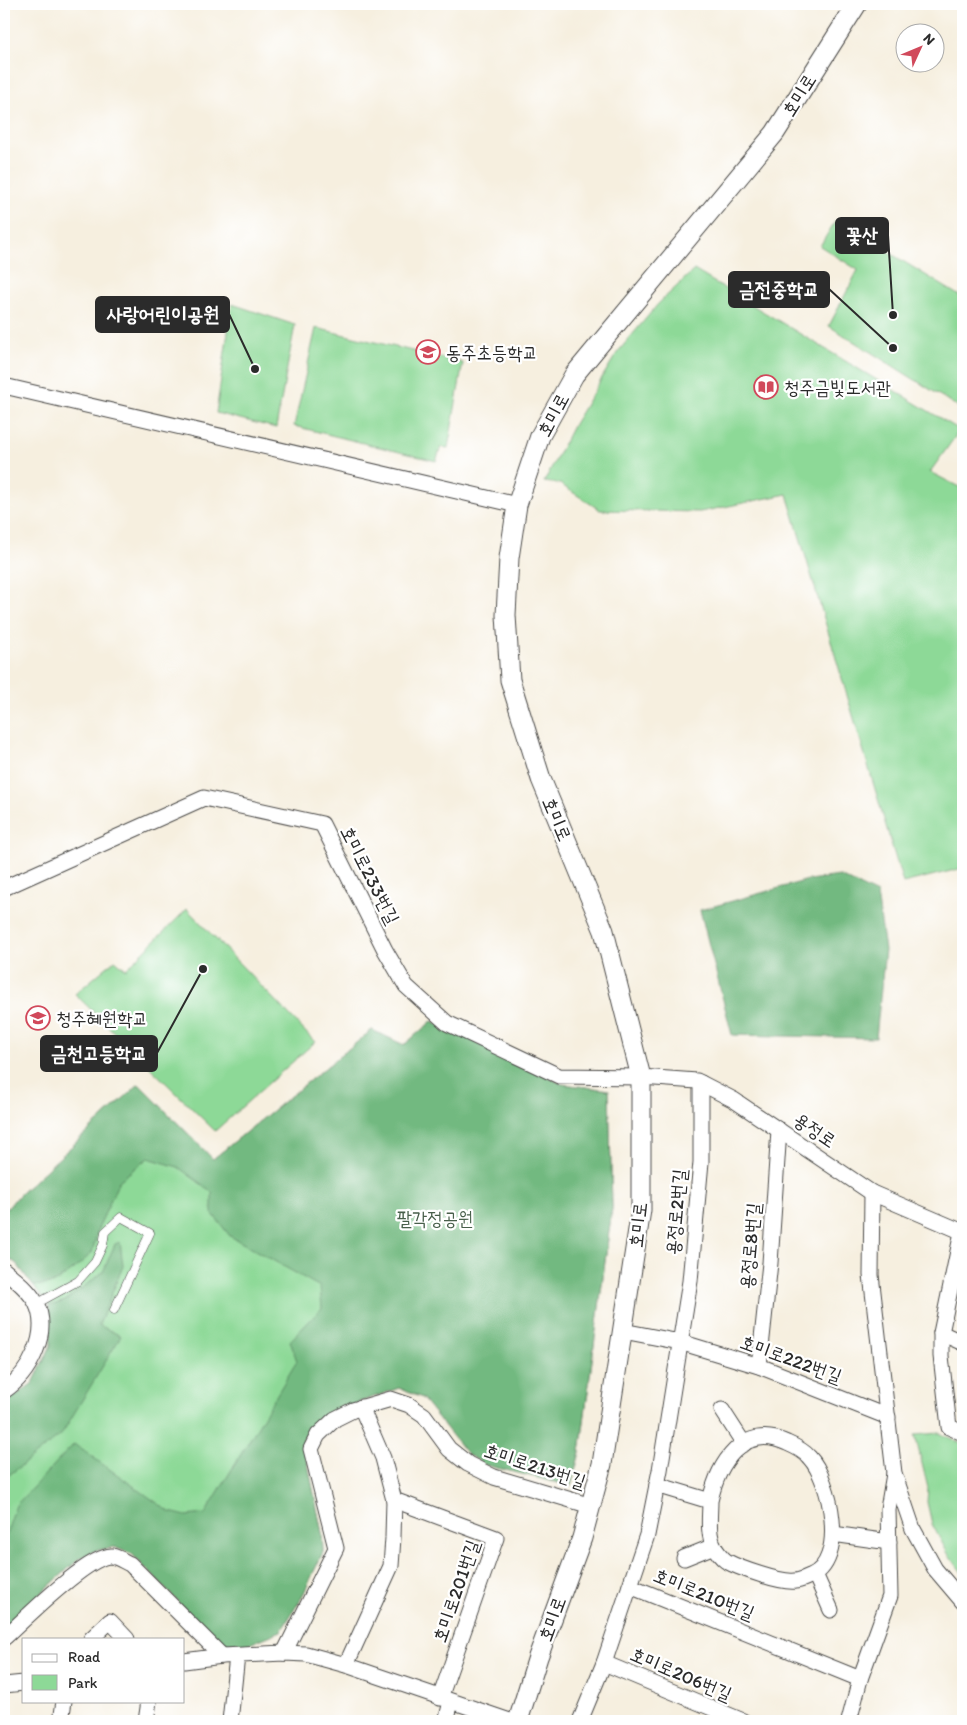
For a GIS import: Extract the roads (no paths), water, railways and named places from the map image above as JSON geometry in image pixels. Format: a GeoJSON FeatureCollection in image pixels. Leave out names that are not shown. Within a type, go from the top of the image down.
{"type":"FeatureCollection","features":[{"type":"Feature","properties":{"kind":"street","name":"호미로"},"geometry":{"type":"LineString","coordinates":[[518,1721],[538,1657],[582,1538],[602,1464],[641,1210],[641,1077],[604,931],[541,779],[510,680],[506,615],[509,558],[518,504],[540,436],[574,375],[775,133],[857,4]]}},
{"type":"Feature","properties":{"kind":"street"},"geometry":{"type":"LineString","coordinates":[[4,386],[518,504]]}},
{"type":"Feature","properties":{"kind":"street","name":"호미로233번길"},"geometry":{"type":"LineString","coordinates":[[4,888],[204,798],[322,824],[385,950],[406,986],[447,1022],[559,1076],[641,1077]]}},
{"type":"Feature","properties":{"kind":"street","name":"용정로"},"geometry":{"type":"LineString","coordinates":[[641,1077],[697,1081],[734,1100],[872,1193],[963,1232]]}},
{"type":"Feature","properties":{"kind":"street","name":"용정로2번길"},"geometry":{"type":"LineString","coordinates":[[680,1342],[690,1281],[697,1214],[701,1162],[701,1084]]}},
{"type":"Feature","properties":{"kind":"street","name":"용정로8번길"},"geometry":{"type":"LineString","coordinates":[[758,1366],[770,1263],[779,1130]]}},
{"type":"Feature","properties":{"kind":"street"},"geometry":{"type":"LineString","coordinates":[[872,1193],[871,1275],[894,1473],[913,1529],[935,1568],[963,1602]]}},
{"type":"Feature","properties":{"kind":"street"},"geometry":{"type":"LineString","coordinates":[[963,1232],[941,1333],[941,1356],[949,1427],[963,1433]]}},
{"type":"Feature","properties":{"kind":"street"},"geometry":{"type":"LineString","coordinates":[[4,1270],[20,1283],[36,1304],[40,1322],[39,1340],[28,1367],[13,1385],[4,1391]]}},
{"type":"Feature","properties":{"kind":"street","name":"호미로222번길"},"geometry":{"type":"LineString","coordinates":[[623,1331],[680,1342],[758,1366],[888,1417]]}},
{"type":"Feature","properties":{"kind":"street"},"geometry":{"type":"LineString","coordinates":[[941,1333],[963,1343]]}},
{"type":"Feature","properties":{"kind":"street"},"geometry":{"type":"LineString","coordinates":[[680,1342],[657,1485],[710,1501]]}},
{"type":"Feature","properties":{"kind":"street","name":"호미로213번길"},"geometry":{"type":"LineString","coordinates":[[284,1653],[336,1548],[311,1449],[318,1435],[334,1419],[361,1407],[391,1399],[408,1405],[424,1415],[449,1449],[468,1464],[494,1477],[591,1506]]}},
{"type":"Feature","properties":{"kind":"street"},"geometry":{"type":"LineString","coordinates":[[346,1665],[391,1566],[394,1500],[383,1458],[361,1407]]}},
{"type":"Feature","properties":{"kind":"street"},"geometry":{"type":"LineString","coordinates":[[722,1410],[744,1444]]}},
{"type":"Feature","properties":{"kind":"street"},"geometry":{"type":"LineString","coordinates":[[755,1438],[777,1438],[809,1456],[820,1473],[828,1493],[833,1534],[833,1542],[827,1562],[815,1574],[796,1581],[777,1579],[725,1560],[714,1546],[710,1532],[710,1501],[714,1481],[727,1458],[744,1444],[755,1438]]}},
{"type":"Feature","properties":{"kind":"street"},"geometry":{"type":"LineString","coordinates":[[849,1721],[860,1679],[890,1596],[888,1509],[894,1473]]}},
{"type":"Feature","properties":{"kind":"street","name":"호미로210번길"},"geometry":{"type":"LineString","coordinates":[[657,1485],[647,1535],[630,1586],[860,1679]]}},
{"type":"Feature","properties":{"kind":"street","name":"호미로201번길"},"geometry":{"type":"LineString","coordinates":[[394,1500],[496,1538],[446,1700]]}},
{"type":"Feature","properties":{"kind":"street"},"geometry":{"type":"LineString","coordinates":[[833,1534],[889,1542]]}},
{"type":"Feature","properties":{"kind":"street"},"geometry":{"type":"LineString","coordinates":[[684,1558],[714,1546]]}},
{"type":"Feature","properties":{"kind":"street"},"geometry":{"type":"LineString","coordinates":[[4,1638],[77,1573],[97,1560],[112,1556],[130,1564],[230,1656],[230,1721]]}},
{"type":"Feature","properties":{"kind":"street"},"geometry":{"type":"LineString","coordinates":[[815,1574],[831,1610]]}},
{"type":"Feature","properties":{"kind":"street"},"geometry":{"type":"LineString","coordinates":[[580,1721],[604,1663],[630,1586]]}},
{"type":"Feature","properties":{"kind":"street"},"geometry":{"type":"LineString","coordinates":[[92,1638],[110,1621],[126,1638]]}},
{"type":"Feature","properties":{"kind":"street"},"geometry":{"type":"LineString","coordinates":[[185,1661],[230,1656],[284,1653],[306,1654],[346,1665],[510,1721]]}},
{"type":"Feature","properties":{"kind":"street","name":"호미로206번길"},"geometry":{"type":"LineString","coordinates":[[604,1663],[743,1721]]}},
{"type":"Feature","properties":{"kind":"street"},"geometry":{"type":"LineString","coordinates":[[4,1685],[22,1683]]}},
{"type":"Feature","properties":{"kind":"street"},"geometry":{"type":"LineString","coordinates":[[446,1700],[446,1721]]}},
{"type":"Feature","properties":{"kind":"street"},"geometry":{"type":"LineString","coordinates":[[61,1721],[64,1702]]}},
{"type":"Feature","properties":{"kind":"street"},"geometry":{"type":"LineString","coordinates":[[146,1721],[148,1702]]}},
{"type":"Feature","properties":{"kind":"lane"},"geometry":{"type":"LineString","coordinates":[[36,1304],[78,1281],[95,1262],[103,1246],[105,1232],[121,1217],[150,1233],[114,1310]]}},
{"type":"Feature","properties":{"kind":"place","name":"꽃산"},"geometry":{"type":"Point","coordinates":[893,315]}},
{"type":"Feature","properties":{"kind":"place","name":"금전중학교"},"geometry":{"type":"Point","coordinates":[893,348]}},
{"type":"Feature","properties":{"kind":"place","name":"동주초등학교"},"geometry":{"type":"Point","coordinates":[428,352]}},
{"type":"Feature","properties":{"kind":"place","name":"사랑어린이공원"},"geometry":{"type":"Point","coordinates":[255,369]}},
{"type":"Feature","properties":{"kind":"place","name":"청주금빛도서관"},"geometry":{"type":"Point","coordinates":[766,387]}},
{"type":"Feature","properties":{"kind":"place","name":"금천고등학교"},"geometry":{"type":"Point","coordinates":[203,969]}},
{"type":"Feature","properties":{"kind":"place","name":"청주혜원학교"},"geometry":{"type":"Point","coordinates":[38,1018]}},
{"type":"Feature","properties":{"kind":"park label","name":"팔각정공원"},"geometry":{"type":"Point","coordinates":[435,1218]}}]}
